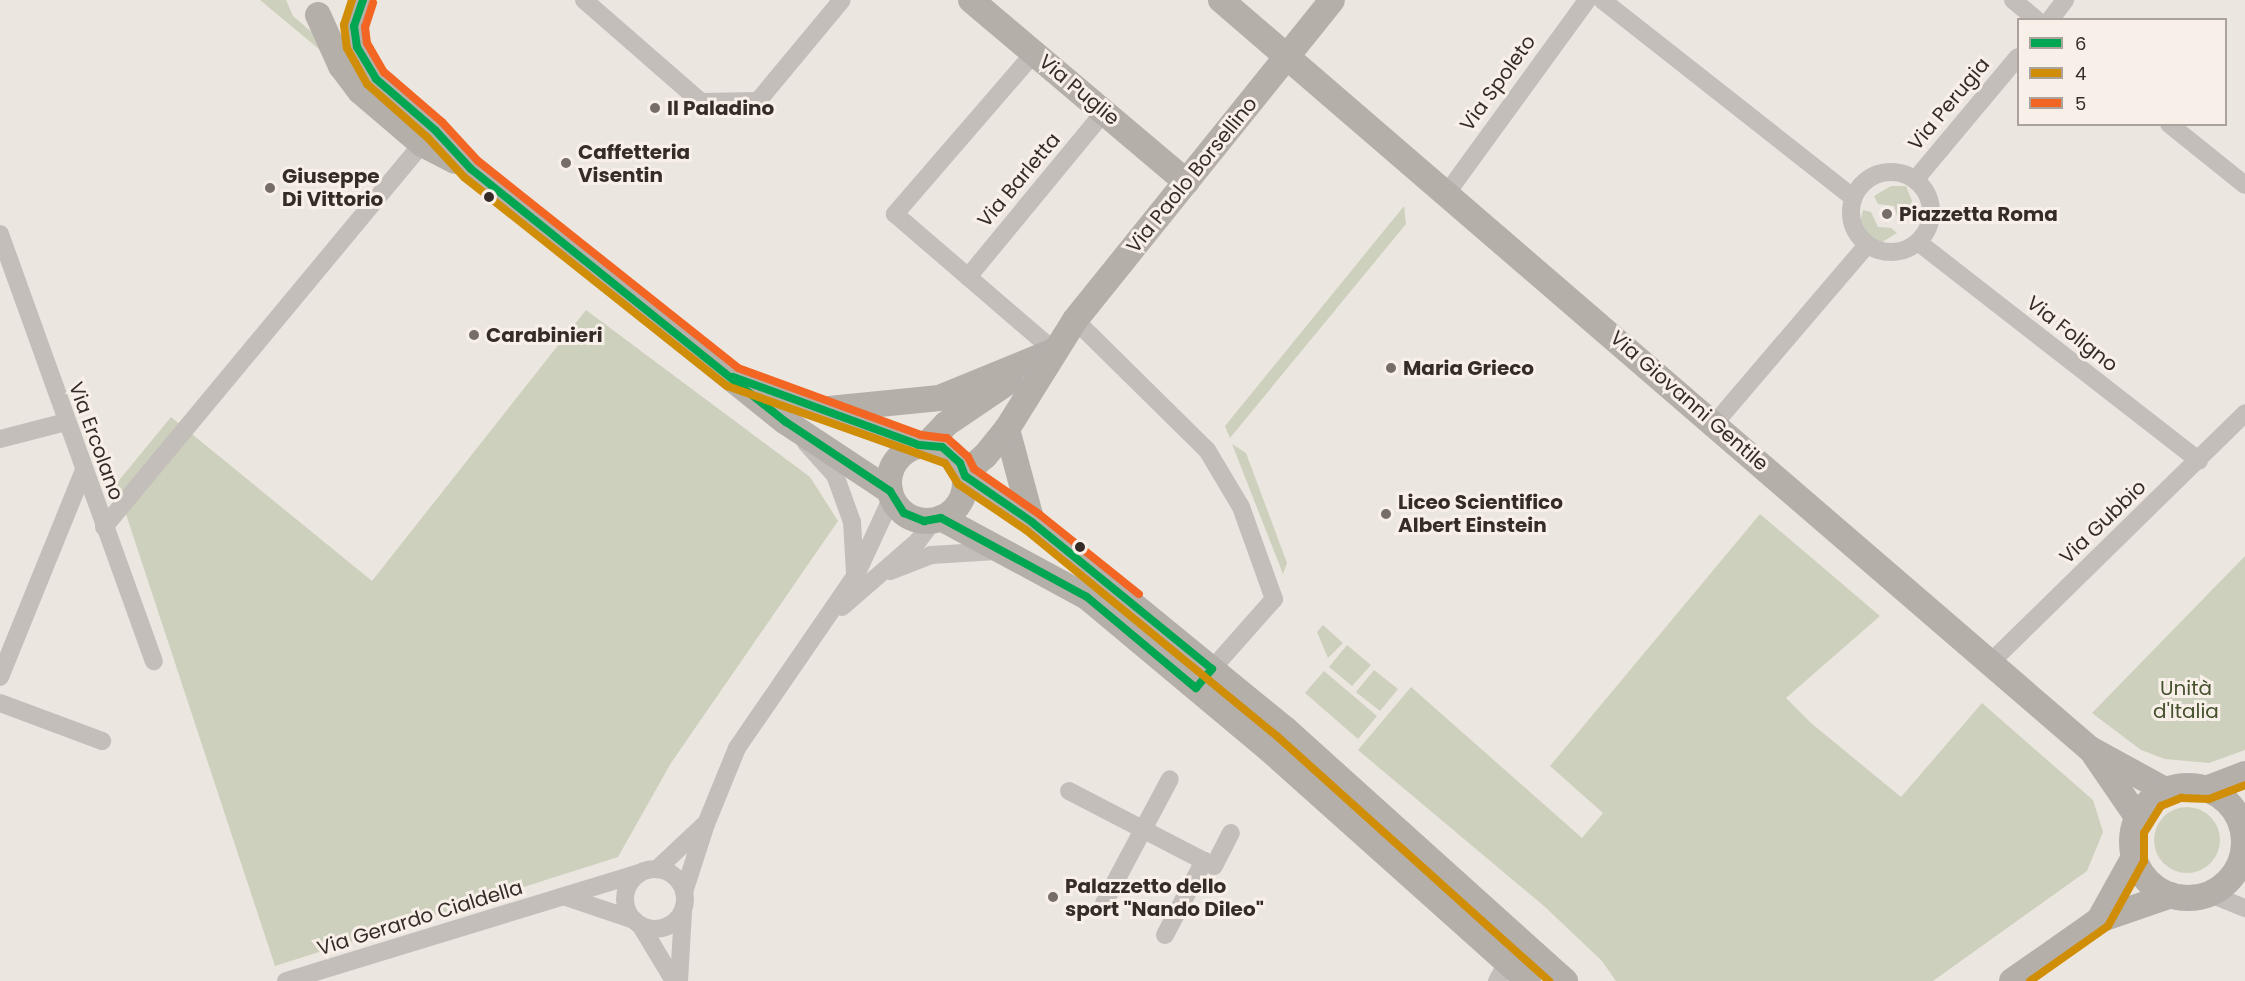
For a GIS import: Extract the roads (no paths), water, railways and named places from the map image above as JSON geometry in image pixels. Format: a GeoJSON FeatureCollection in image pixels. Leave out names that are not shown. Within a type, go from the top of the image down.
{"type":"FeatureCollection","features":[{"type":"Feature","properties":{"kind":"street"},"geometry":{"type":"LineString","coordinates":[[311,8],[328,18],[349,15],[363,0]]}},
{"type":"Feature","properties":{"kind":"street"},"geometry":{"type":"LineString","coordinates":[[363,0],[354,26],[357,47],[376,79],[435,130],[471,169],[733,377],[786,422],[891,494],[913,518],[937,519],[1095,604],[1270,750],[1508,961],[1565,981]]}},
{"type":"Feature","properties":{"kind":"street"},"geometry":{"type":"LineString","coordinates":[[584,0],[701,102],[758,101],[842,0]]}},
{"type":"Feature","properties":{"kind":"street","name":"Via Puglie"},"geometry":{"type":"LineString","coordinates":[[971,0],[1105,111],[1186,182]]}},
{"type":"Feature","properties":{"kind":"street","name":"Via Giovanni Gentile"},"geometry":{"type":"LineString","coordinates":[[1221,0],[1992,661],[2090,749],[2138,818]]}},
{"type":"Feature","properties":{"kind":"street","name":"Via Paolo Borsellino"},"geometry":{"type":"LineString","coordinates":[[965,475],[986,456],[1007,429],[1075,320],[1332,0]]}},
{"type":"Feature","properties":{"kind":"street","name":"Via Spoleto"},"geometry":{"type":"LineString","coordinates":[[1447,193],[1587,0]]}},
{"type":"Feature","properties":{"kind":"street"},"geometry":{"type":"LineString","coordinates":[[1602,0],[1854,198]]}},
{"type":"Feature","properties":{"kind":"street"},"geometry":{"type":"LineString","coordinates":[[2013,0],[2035,18]]}},
{"type":"Feature","properties":{"kind":"street"},"geometry":{"type":"LineString","coordinates":[[2052,18],[2065,0]]}},
{"type":"Feature","properties":{"kind":"street"},"geometry":{"type":"LineString","coordinates":[[311,8],[341,66],[360,91],[422,144],[471,169]]}},
{"type":"Feature","properties":{"kind":"street"},"geometry":{"type":"LineString","coordinates":[[1034,53],[895,214],[1054,351]]}},
{"type":"Feature","properties":{"kind":"street","name":"Via Perugia"},"geometry":{"type":"LineString","coordinates":[[1915,180],[2017,59]]}},
{"type":"Feature","properties":{"kind":"street","name":"Via Barletta"},"geometry":{"type":"LineString","coordinates":[[968,277],[1105,111]]}},
{"type":"Feature","properties":{"kind":"street"},"geometry":{"type":"LineString","coordinates":[[2171,126],[2245,185]]}},
{"type":"Feature","properties":{"kind":"street"},"geometry":{"type":"LineString","coordinates":[[104,527],[422,144]]}},
{"type":"Feature","properties":{"kind":"street"},"geometry":{"type":"LineString","coordinates":[[1892,172],[1915,180],[1929,199],[1931,210],[1926,233],[1918,242],[1893,252],[1867,244],[1852,223],[1854,198],[1869,179],[1880,174],[1892,172]]}},
{"type":"Feature","properties":{"kind":"street","name":"Via Ercolano"},"geometry":{"type":"LineString","coordinates":[[0,234],[4,258],[154,661]]}},
{"type":"Feature","properties":{"kind":"street","name":"Via Foligno"},"geometry":{"type":"LineString","coordinates":[[1918,242],[2199,461]]}},
{"type":"Feature","properties":{"kind":"street"},"geometry":{"type":"LineString","coordinates":[[1715,423],[1867,244]]}},
{"type":"Feature","properties":{"kind":"street"},"geometry":{"type":"LineString","coordinates":[[1075,320],[1207,450],[1241,507],[1274,599],[1212,669]]}},
{"type":"Feature","properties":{"kind":"street"},"geometry":{"type":"LineString","coordinates":[[829,409],[939,398],[1054,351]]}},
{"type":"Feature","properties":{"kind":"street"},"geometry":{"type":"LineString","coordinates":[[679,981],[684,892],[706,824],[737,748],[827,620],[856,574],[891,494],[888,479],[898,457],[923,445],[946,424],[1054,351]]}},
{"type":"Feature","properties":{"kind":"street"},"geometry":{"type":"LineString","coordinates":[[733,377],[952,454],[965,475],[1032,522],[1285,729],[1528,981]]}},
{"type":"Feature","properties":{"kind":"street","name":"Via Gubbio"},"geometry":{"type":"LineString","coordinates":[[1992,661],[2199,461],[2245,413]]}},
{"type":"Feature","properties":{"kind":"street"},"geometry":{"type":"LineString","coordinates":[[0,439],[66,422]]}},
{"type":"Feature","properties":{"kind":"street"},"geometry":{"type":"LineString","coordinates":[[786,422],[835,475],[852,522],[856,574]]}},
{"type":"Feature","properties":{"kind":"street"},"geometry":{"type":"LineString","coordinates":[[1007,429],[1032,522]]}},
{"type":"Feature","properties":{"kind":"street"},"geometry":{"type":"LineString","coordinates":[[0,677],[83,473]]}},
{"type":"Feature","properties":{"kind":"street"},"geometry":{"type":"LineString","coordinates":[[827,620],[918,541],[937,519],[958,506],[965,475]]}},
{"type":"Feature","properties":{"kind":"street"},"geometry":{"type":"LineString","coordinates":[[880,575],[931,555],[997,551]]}},
{"type":"Feature","properties":{"kind":"street"},"geometry":{"type":"LineString","coordinates":[[0,703],[102,741]]}},
{"type":"Feature","properties":{"kind":"street","name":"Via Giovanni Gentile"},"geometry":{"type":"LineString","coordinates":[[2090,749],[2167,791]]}},
{"type":"Feature","properties":{"kind":"street"},"geometry":{"type":"LineString","coordinates":[[2206,789],[2245,774]]}},
{"type":"Feature","properties":{"kind":"street"},"geometry":{"type":"LineString","coordinates":[[1104,903],[1170,779]]}},
{"type":"Feature","properties":{"kind":"street"},"geometry":{"type":"LineString","coordinates":[[2012,981],[2099,920],[2170,895],[2197,897],[2210,894],[2232,878],[2244,855],[2244,824],[2229,804],[2206,789],[2193,786],[2167,791],[2155,797],[2138,818],[2133,831],[2134,858],[2148,880],[2170,895]]}},
{"type":"Feature","properties":{"kind":"street"},"geometry":{"type":"LineString","coordinates":[[1069,790],[1214,866],[1232,832]]}},
{"type":"Feature","properties":{"kind":"street"},"geometry":{"type":"LineString","coordinates":[[674,981],[638,923],[625,895],[649,871],[706,824]]}},
{"type":"Feature","properties":{"kind":"street"},"geometry":{"type":"LineString","coordinates":[[2099,920],[2134,858]]}},
{"type":"Feature","properties":{"kind":"street"},"geometry":{"type":"LineString","coordinates":[[1165,935],[1204,861]]}},
{"type":"Feature","properties":{"kind":"street"},"geometry":{"type":"LineString","coordinates":[[649,871],[674,877],[684,892]]}},
{"type":"Feature","properties":{"kind":"street","name":"Via Gerardo Cialdella"},"geometry":{"type":"LineString","coordinates":[[286,981],[649,871]]}},
{"type":"Feature","properties":{"kind":"street"},"geometry":{"type":"LineString","coordinates":[[2210,894],[2245,908]]}},
{"type":"Feature","properties":{"kind":"street"},"geometry":{"type":"LineString","coordinates":[[566,897],[638,923],[660,928],[670,925],[682,911]]}},
{"type":"Feature","properties":{"kind":"place","name":"Il Paladino"},"geometry":{"type":"Point","coordinates":[655,108]}},
{"type":"Feature","properties":{"kind":"place","name":"Caffetteria Visentin"},"geometry":{"type":"Point","coordinates":[566,163]}},
{"type":"Feature","properties":{"kind":"place","name":"Giuseppe Di Vittorio"},"geometry":{"type":"Point","coordinates":[270,188]}},
{"type":"Feature","properties":{"kind":"place","name":"Piazzetta Roma"},"geometry":{"type":"Point","coordinates":[1887,214]}},
{"type":"Feature","properties":{"kind":"place","name":"Carabinieri"},"geometry":{"type":"Point","coordinates":[474,335]}},
{"type":"Feature","properties":{"kind":"place","name":"Maria Grieco"},"geometry":{"type":"Point","coordinates":[1391,368]}},
{"type":"Feature","properties":{"kind":"place","name":"Liceo Scientifico Albert Einstein"},"geometry":{"type":"Point","coordinates":[1386,514]}},
{"type":"Feature","properties":{"kind":"place","name":"Palazzetto dello sport \"Nando Dileo\""},"geometry":{"type":"Point","coordinates":[1053,897]}},
{"type":"Feature","properties":{"kind":"park label","name":"Unità d'Italia"},"geometry":{"type":"Point","coordinates":[2186,700]}}]}
